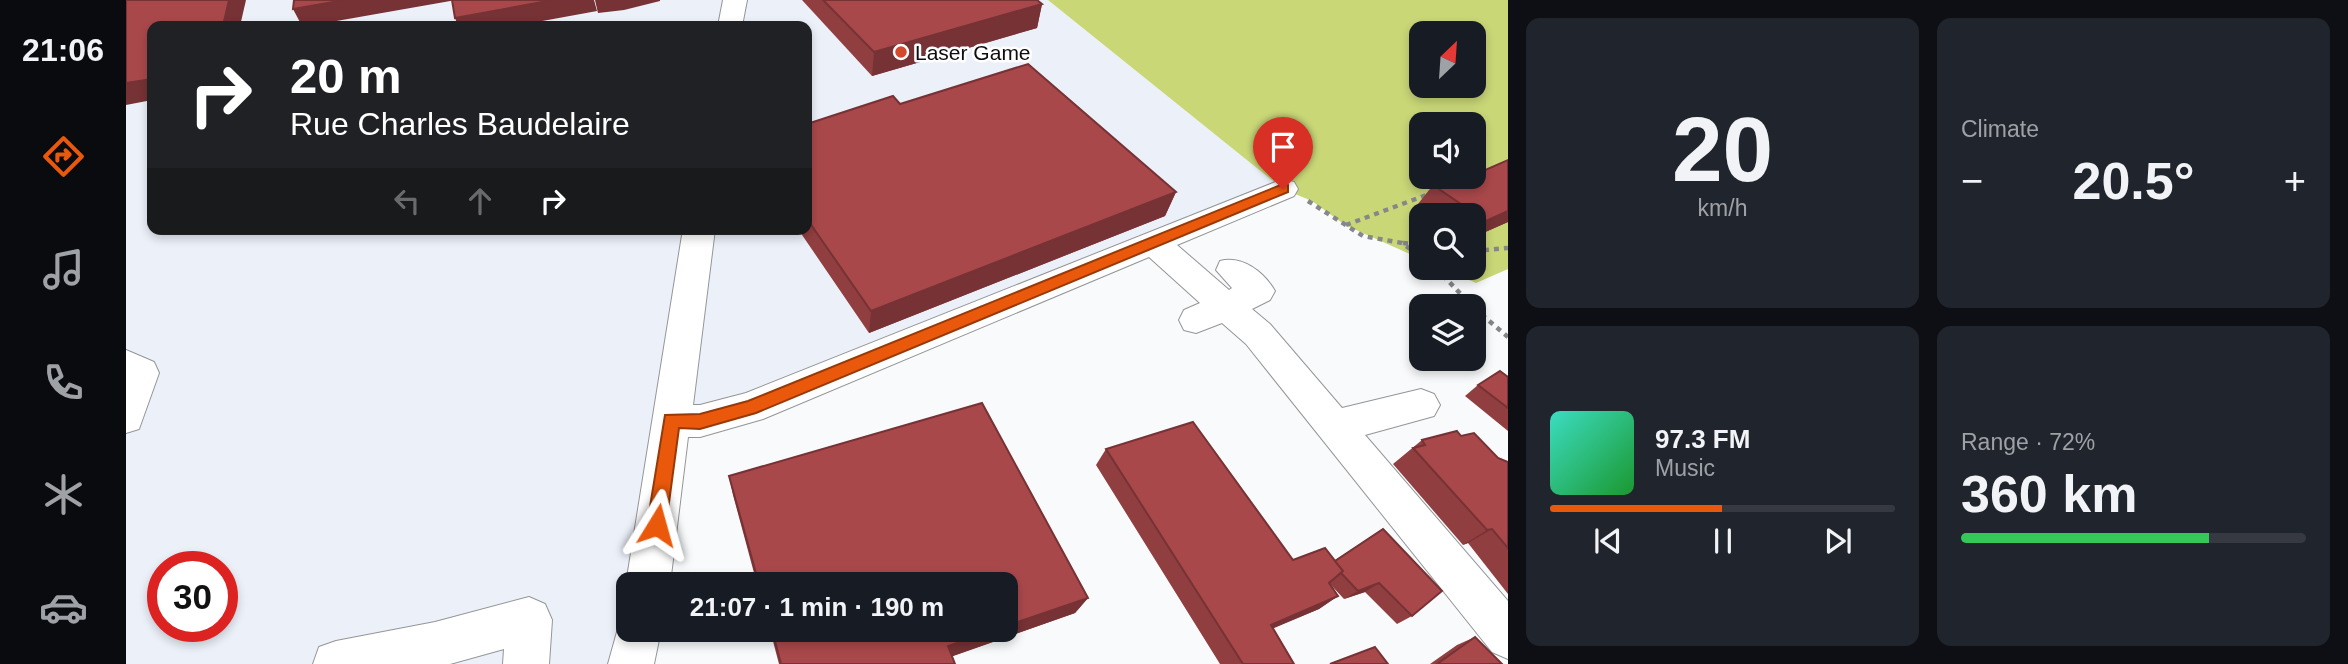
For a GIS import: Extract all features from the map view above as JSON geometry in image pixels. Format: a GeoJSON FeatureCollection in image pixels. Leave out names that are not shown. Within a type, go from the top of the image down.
{"type":"FeatureCollection","features":[{"type":"Feature","properties":{"kind":"street"},"geometry":{"type":"LineString","coordinates":[[731,21],[735,0]]}},
{"type":"Feature","properties":{"kind":"street"},"geometry":{"type":"LineString","coordinates":[[671,421],[700,421],[750,408],[1283,189]]}},
{"type":"Feature","properties":{"kind":"street"},"geometry":{"type":"LineString","coordinates":[[650,572],[698,235]]}},
{"type":"Feature","properties":{"kind":"street"},"geometry":{"type":"LineString","coordinates":[[1152,242],[1258,334],[1508,636]]}},
{"type":"Feature","properties":{"kind":"street"},"geometry":{"type":"LineString","coordinates":[[126,365],[141,373],[126,417]]}},
{"type":"Feature","properties":{"kind":"street"},"geometry":{"type":"LineString","coordinates":[[1334,426],[1422,405]]}},
{"type":"Feature","properties":{"kind":"street"},"geometry":{"type":"LineString","coordinates":[[339,664],[434,654],[529,620],[526,664]]}},
{"type":"Feature","properties":{"kind":"street"},"geometry":{"type":"LineString","coordinates":[[631,664],[636,642]]}},
{"type":"Feature","properties":{"kind":"path"},"geometry":{"type":"LineString","coordinates":[[1283,189],[1312,202],[1363,236],[1409,244]]}},
{"type":"Feature","properties":{"kind":"path"},"geometry":{"type":"LineString","coordinates":[[1345,225],[1434,192]]}},
{"type":"Feature","properties":{"kind":"path"},"geometry":{"type":"LineString","coordinates":[[1402,243],[1409,248]]}},
{"type":"Feature","properties":{"kind":"path"},"geometry":{"type":"LineString","coordinates":[[1486,250],[1508,248]]}},
{"type":"Feature","properties":{"kind":"path"},"geometry":{"type":"LineString","coordinates":[[1449,280],[1462,294]]}},
{"type":"Feature","properties":{"kind":"path"},"geometry":{"type":"LineString","coordinates":[[1486,318],[1508,337]]}},
{"type":"Feature","properties":{"kind":"shaded area"},"geometry":{"type":"Polygon","coordinates":[[[126,0],[1048,0],[1283,189],[1152,242],[672,421],[650,572],[616,572],[616,642],[630,642],[631,664],[126,664],[126,0]]]}},
{"type":"Feature","properties":{"kind":"green space"},"geometry":{"type":"Polygon","coordinates":[[[1048,0],[1508,0],[1508,269],[1486,279],[1486,203],[1409,203],[1409,254],[1345,225],[1312,201],[1283,189],[1048,0]]]}},
{"type":"Feature","properties":{"kind":"building"},"geometry":{"type":"Polygon","coordinates":[[[126,0],[229,0],[224,21],[147,21],[147,80],[126,83],[126,0]]]}},
{"type":"Feature","properties":{"kind":"building"},"geometry":{"type":"Polygon","coordinates":[[[294,0],[345,0],[293,9],[294,0]]]}},
{"type":"Feature","properties":{"kind":"building"},"geometry":{"type":"Polygon","coordinates":[[[452,0],[553,0],[455,18],[452,0]]]}},
{"type":"Feature","properties":{"kind":"building"},"geometry":{"type":"Polygon","coordinates":[[[823,0],[1037,0],[1042,4],[874,52],[823,0]]]}},
{"type":"Feature","properties":{"kind":"building"},"geometry":{"type":"Polygon","coordinates":[[[1028,64],[1176,192],[871,311],[812,226],[812,122],[893,96],[900,104],[1028,64]]]}},
{"type":"Feature","properties":{"kind":"building"},"geometry":{"type":"Polygon","coordinates":[[[1508,160],[1508,211],[1486,221],[1486,203],[1460,203],[1439,189],[1486,189],[1486,170],[1508,160]]]}},
{"type":"Feature","properties":{"kind":"building"},"geometry":{"type":"Polygon","coordinates":[[[1500,371],[1508,377],[1508,408],[1478,385],[1500,371]]]}},
{"type":"Feature","properties":{"kind":"building"},"geometry":{"type":"Polygon","coordinates":[[[982,403],[1088,598],[1018,622],[1018,572],[756,572],[729,476],[982,403]]]}},
{"type":"Feature","properties":{"kind":"building"},"geometry":{"type":"Polygon","coordinates":[[[1193,422],[1293,560],[1325,548],[1343,571],[1329,583],[1338,596],[1271,625],[1294,664],[1243,664],[1106,449],[1193,422]]]}},
{"type":"Feature","properties":{"kind":"building"},"geometry":{"type":"Polygon","coordinates":[[[1457,431],[1461,436],[1474,433],[1498,458],[1508,462],[1508,548],[1492,529],[1487,530],[1413,448],[1425,445],[1422,440],[1457,431]]]}},
{"type":"Feature","properties":{"kind":"building"},"geometry":{"type":"Polygon","coordinates":[[[1383,529],[1442,591],[1412,616],[1379,583],[1358,591],[1341,573],[1343,571],[1335,561],[1383,529]]]}},
{"type":"Feature","properties":{"kind":"building"},"geometry":{"type":"Polygon","coordinates":[[[1475,637],[1502,664],[1437,664],[1475,637]]]}},
{"type":"Feature","properties":{"kind":"building"},"geometry":{"type":"Polygon","coordinates":[[[775,642],[960,642],[948,646],[955,664],[781,664],[775,642]]]}},
{"type":"Feature","properties":{"kind":"building"},"geometry":{"type":"Polygon","coordinates":[[[1375,647],[1388,664],[1330,664],[1375,647]]]}},
{"type":"Feature","properties":{"kind":"place","name":"Laser Game"},"geometry":{"type":"Point","coordinates":[901,52]}},
{"type":"Feature","properties":{"kind":"route"},"geometry":{"type":"LineString","coordinates":[[657,525],[671,421],[700,421],[750,408],[1283,189]]}}]}
